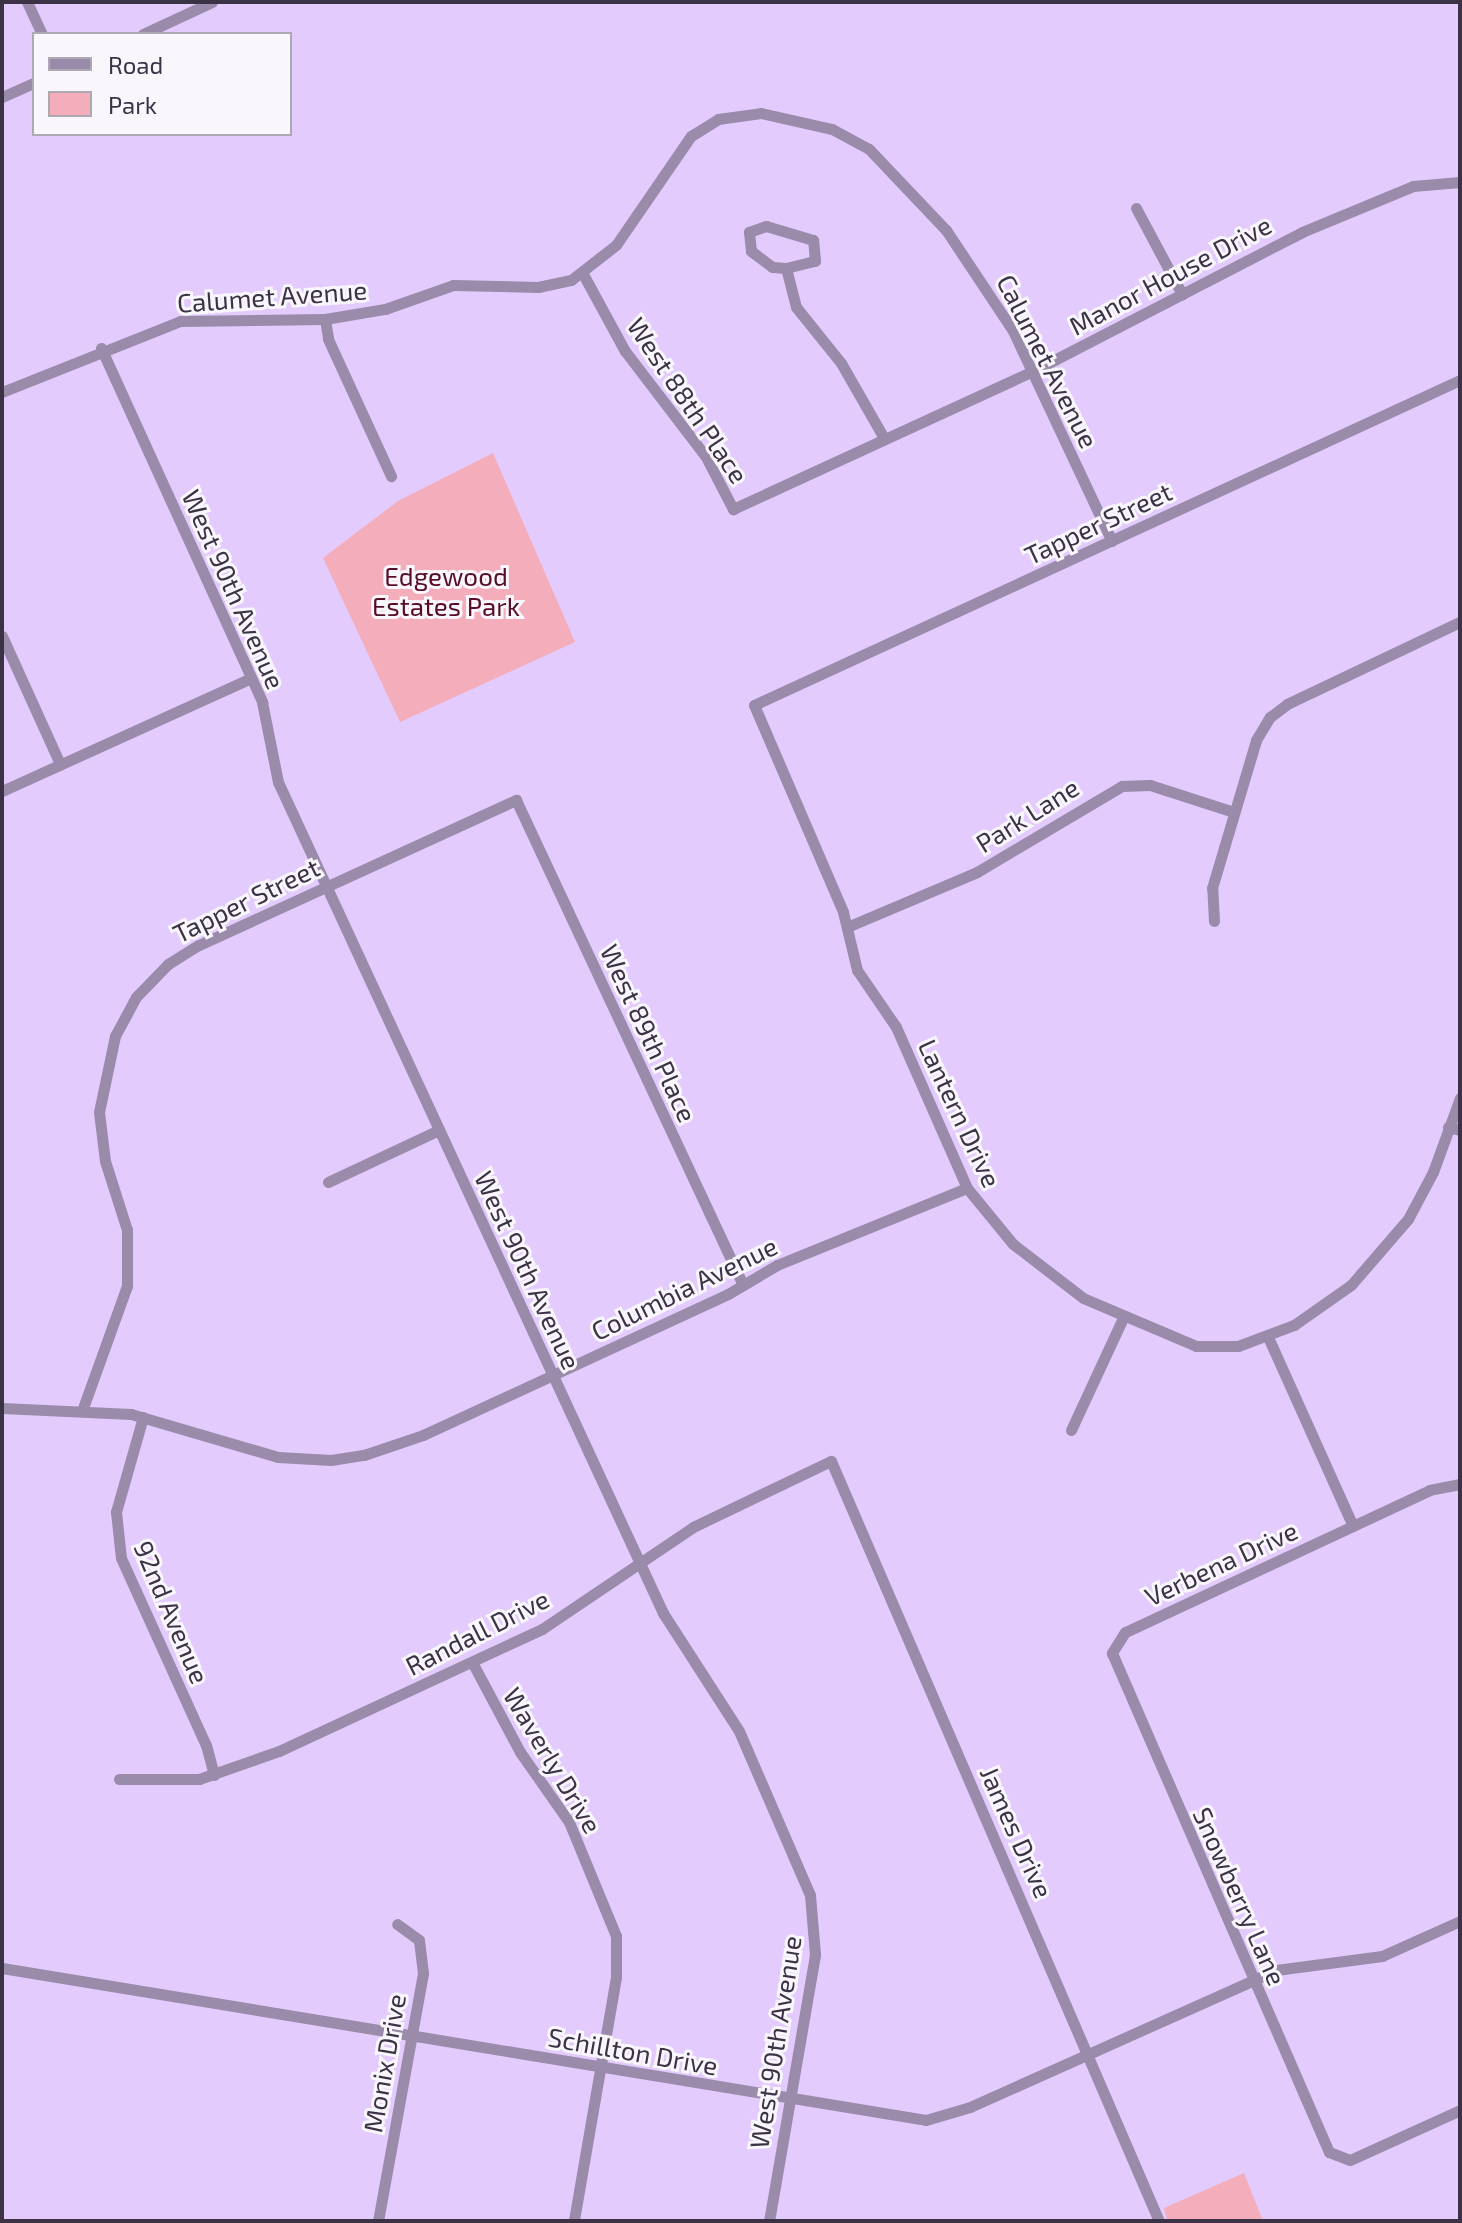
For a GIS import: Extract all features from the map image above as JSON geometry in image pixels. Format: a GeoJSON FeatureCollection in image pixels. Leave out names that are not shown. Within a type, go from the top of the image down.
{"type":"FeatureCollection","features":[{"type":"Feature","properties":{"kind":"street"},"geometry":{"type":"LineString","coordinates":[[27,2],[41,32]]}},
{"type":"Feature","properties":{"kind":"street"},"geometry":{"type":"LineString","coordinates":[[147,32],[212,2]]}},
{"type":"Feature","properties":{"kind":"street"},"geometry":{"type":"LineString","coordinates":[[2,97],[32,84]]}},
{"type":"Feature","properties":{"kind":"street","name":"Calumet Avenue"},"geometry":{"type":"LineString","coordinates":[[2,392],[101,348],[180,321],[325,319],[385,309],[453,285],[538,287],[583,274],[616,245],[691,136],[732,115],[776,115],[851,138],[886,164],[966,256],[1033,371],[1112,541]]}},
{"type":"Feature","properties":{"kind":"street","name":"Manor House Drive"},"geometry":{"type":"LineString","coordinates":[[733,509],[1033,371],[1280,242],[1413,186],[1460,182]]}},
{"type":"Feature","properties":{"kind":"street"},"geometry":{"type":"LineString","coordinates":[[1136,208],[1182,294]]}},
{"type":"Feature","properties":{"kind":"street"},"geometry":{"type":"LineString","coordinates":[[766,226],[813,240],[815,261],[786,268],[772,267],[751,251],[749,232],[766,226]]}},
{"type":"Feature","properties":{"kind":"street"},"geometry":{"type":"LineString","coordinates":[[786,268],[796,307],[841,363],[884,438]]}},
{"type":"Feature","properties":{"kind":"street","name":"West 88th Place"},"geometry":{"type":"LineString","coordinates":[[583,274],[634,365],[706,457],[733,509]]}},
{"type":"Feature","properties":{"kind":"street"},"geometry":{"type":"LineString","coordinates":[[325,319],[328,339],[391,476]]}},
{"type":"Feature","properties":{"kind":"street","name":"West 90th Avenue"},"geometry":{"type":"LineString","coordinates":[[101,348],[251,678],[265,712],[274,772],[326,886],[676,1639],[745,1742],[810,1895],[815,1955],[769,2221]]}},
{"type":"Feature","properties":{"kind":"street","name":"Tapper Street"},"geometry":{"type":"LineString","coordinates":[[754,705],[1460,380]]}},
{"type":"Feature","properties":{"kind":"street"},"geometry":{"type":"LineString","coordinates":[[1214,921],[1212,888],[1234,812],[1256,740],[1275,712],[1460,622]]}},
{"type":"Feature","properties":{"kind":"street"},"geometry":{"type":"LineString","coordinates":[[2,636],[60,764]]}},
{"type":"Feature","properties":{"kind":"street"},"geometry":{"type":"LineString","coordinates":[[2,791],[251,678]]}},
{"type":"Feature","properties":{"kind":"street","name":"Lantern Drive"},"geometry":{"type":"LineString","coordinates":[[754,705],[847,927],[857,970],[896,1027],[967,1188],[994,1226],[1074,1293],[1123,1318],[1196,1346],[1238,1346],[1268,1337],[1328,1303],[1373,1264],[1418,1201],[1454,1128],[1460,1098]]}},
{"type":"Feature","properties":{"kind":"street","name":"Park Lane"},"geometry":{"type":"LineString","coordinates":[[847,927],[977,872],[1122,786],[1150,785],[1234,812]]}},
{"type":"Feature","properties":{"kind":"street","name":"Tapper Street"},"geometry":{"type":"LineString","coordinates":[[83,1408],[127,1286],[127,1230],[99,1122],[103,1079],[120,1026],[142,989],[176,958],[516,800]]}},
{"type":"Feature","properties":{"kind":"street","name":"West 89th Place"},"geometry":{"type":"LineString","coordinates":[[516,800],[743,1285]]}},
{"type":"Feature","properties":{"kind":"street"},"geometry":{"type":"LineString","coordinates":[[328,1182],[439,1130]]}},
{"type":"Feature","properties":{"kind":"street","name":"Columbia Avenue"},"geometry":{"type":"LineString","coordinates":[[2,1408],[83,1408],[143,1417],[259,1454],[340,1460],[407,1442],[743,1285],[777,1265],[967,1188]]}},
{"type":"Feature","properties":{"kind":"street"},"geometry":{"type":"LineString","coordinates":[[1071,1430],[1123,1318]]}},
{"type":"Feature","properties":{"kind":"street"},"geometry":{"type":"LineString","coordinates":[[1268,1337],[1353,1526]]}},
{"type":"Feature","properties":{"kind":"street","name":"92nd Avenue"},"geometry":{"type":"LineString","coordinates":[[143,1417],[116,1512],[121,1558],[206,1745],[214,1775]]}},
{"type":"Feature","properties":{"kind":"street","name":"Randall Drive"},"geometry":{"type":"LineString","coordinates":[[119,1779],[177,1781],[214,1775],[279,1751],[550,1624],[638,1559],[702,1522],[831,1461]]}},
{"type":"Feature","properties":{"kind":"street","name":"James Drive"},"geometry":{"type":"LineString","coordinates":[[831,1461],[1089,2052],[1159,2221]]}},
{"type":"Feature","properties":{"kind":"street","name":"Verbena Drive"},"geometry":{"type":"LineString","coordinates":[[1112,1646],[1125,1632],[1430,1490],[1460,1484]]}},
{"type":"Feature","properties":{"kind":"street","name":"Snowberry Lane"},"geometry":{"type":"LineString","coordinates":[[1112,1646],[1114,1665],[1325,2147],[1337,2159],[1350,2160],[1460,2110]]}},
{"type":"Feature","properties":{"kind":"street","name":"Waverly Drive"},"geometry":{"type":"LineString","coordinates":[[472,1662],[520,1752],[569,1822],[611,1918],[617,1967],[574,2221]]}},
{"type":"Feature","properties":{"kind":"street","name":"Schillton Drive"},"geometry":{"type":"LineString","coordinates":[[2,1968],[904,2120],[937,2118],[1252,1979],[1299,1963],[1382,1956],[1460,1921]]}},
{"type":"Feature","properties":{"kind":"street","name":"Monix Drive"},"geometry":{"type":"LineString","coordinates":[[378,2221],[423,1973],[419,1940],[397,1924]]}},
{"type":"Feature","properties":{"kind":"green space","name":"Edgewood Estates Park"},"geometry":{"type":"Polygon","coordinates":[[[493,453],[575,642],[400,722],[323,558],[398,501],[493,453]]]}},
{"type":"Feature","properties":{"kind":"green space"},"geometry":{"type":"Polygon","coordinates":[[[1244,2173],[1263,2221],[1167,2221],[1164,2208],[1244,2173]]]}}]}
